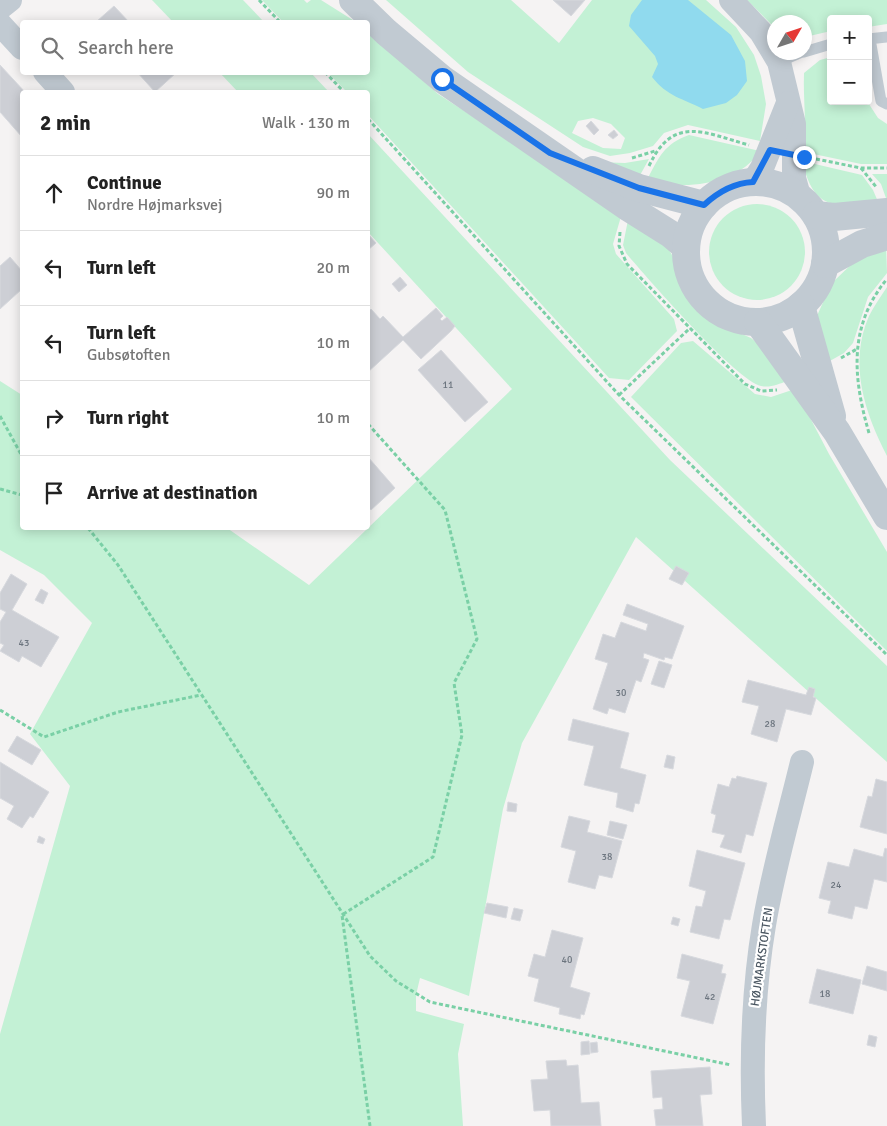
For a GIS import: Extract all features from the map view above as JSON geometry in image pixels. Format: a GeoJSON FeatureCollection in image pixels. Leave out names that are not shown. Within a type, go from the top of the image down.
{"type":"FeatureCollection","features":[{"type":"Feature","properties":{"kind":"street"},"geometry":{"type":"LineString","coordinates":[[0,8],[10,0]]}},
{"type":"Feature","properties":{"kind":"street"},"geometry":{"type":"LineString","coordinates":[[354,0],[386,32],[442,79],[550,153],[634,198],[686,247]]}},
{"type":"Feature","properties":{"kind":"street"},"geometry":{"type":"LineString","coordinates":[[731,0],[761,32],[779,62],[794,124],[796,155],[794,178],[807,206],[823,230],[826,264],[816,287],[801,306],[773,320],[758,322],[726,315],[712,306],[700,294],[692,280],[687,264],[686,247],[695,218],[704,205],[716,194],[730,187],[753,182],[778,185],[807,206],[834,217],[887,212]]}},
{"type":"Feature","properties":{"kind":"street"},"geometry":{"type":"LineString","coordinates":[[0,24],[20,46]]}},
{"type":"Feature","properties":{"kind":"street"},"geometry":{"type":"LineString","coordinates":[[48,75],[61,90]]}},
{"type":"Feature","properties":{"kind":"street"},"geometry":{"type":"LineString","coordinates":[[753,182],[770,150],[788,103]]}},
{"type":"Feature","properties":{"kind":"street"},"geometry":{"type":"LineString","coordinates":[[634,198],[704,205]]}},
{"type":"Feature","properties":{"kind":"street"},"geometry":{"type":"LineString","coordinates":[[826,264],[862,244],[887,236]]}},
{"type":"Feature","properties":{"kind":"street"},"geometry":{"type":"LineString","coordinates":[[801,306],[809,376]]}},
{"type":"Feature","properties":{"kind":"street"},"geometry":{"type":"LineString","coordinates":[[758,322],[809,376],[836,432],[887,516]]}},
{"type":"Feature","properties":{"kind":"street","name":"HØJMARKSTOFTEN"},"geometry":{"type":"LineString","coordinates":[[754,1126],[751,1070],[755,992],[764,924],[802,762]]}},
{"type":"Feature","properties":{"kind":"lane"},"geometry":{"type":"LineString","coordinates":[[872,39],[887,37]]}},
{"type":"Feature","properties":{"kind":"lane"},"geometry":{"type":"LineString","coordinates":[[812,50],[827,45]]}},
{"type":"Feature","properties":{"kind":"lane"},"geometry":{"type":"LineString","coordinates":[[872,54],[881,100],[887,104]]}},
{"type":"Feature","properties":{"kind":"lane"},"geometry":{"type":"LineString","coordinates":[[779,62],[784,60]]}},
{"type":"Feature","properties":{"kind":"path"},"geometry":{"type":"LineString","coordinates":[[259,0],[278,20]]}},
{"type":"Feature","properties":{"kind":"path"},"geometry":{"type":"LineString","coordinates":[[328,75],[342,90]]}},
{"type":"Feature","properties":{"kind":"path"},"geometry":{"type":"LineString","coordinates":[[370,121],[619,395],[887,655]]}},
{"type":"Feature","properties":{"kind":"path"},"geometry":{"type":"LineString","coordinates":[[770,150],[689,130],[670,137],[656,151],[634,198],[620,231],[619,246],[627,264],[745,384],[761,391],[777,390],[809,376],[857,349]]}},
{"type":"Feature","properties":{"kind":"path"},"geometry":{"type":"LineString","coordinates":[[796,155],[861,168],[887,168]]}},
{"type":"Feature","properties":{"kind":"path"},"geometry":{"type":"LineString","coordinates":[[872,440],[857,391],[857,349],[863,323],[874,295],[887,279]]}},
{"type":"Feature","properties":{"kind":"path"},"geometry":{"type":"LineString","coordinates":[[619,395],[690,328]]}},
{"type":"Feature","properties":{"kind":"path"},"geometry":{"type":"LineString","coordinates":[[0,416],[20,452]]}},
{"type":"Feature","properties":{"kind":"path"},"geometry":{"type":"LineString","coordinates":[[342,915],[433,857],[462,735],[454,682],[477,639],[445,510],[370,426]]}},
{"type":"Feature","properties":{"kind":"path"},"geometry":{"type":"LineString","coordinates":[[0,489],[20,494]]}},
{"type":"Feature","properties":{"kind":"path"},"geometry":{"type":"LineString","coordinates":[[90,530],[118,565],[342,915],[370,956],[396,980],[430,1002],[751,1070]]}},
{"type":"Feature","properties":{"kind":"path"},"geometry":{"type":"LineString","coordinates":[[0,710],[44,737],[118,712],[201,695]]}},
{"type":"Feature","properties":{"kind":"path"},"geometry":{"type":"LineString","coordinates":[[342,915],[370,1126]]}},
{"type":"Feature","properties":{"kind":"green space"},"geometry":{"type":"Polygon","coordinates":[[[152,0],[243,0],[262,20],[171,20],[152,0]]]}},
{"type":"Feature","properties":{"kind":"green space"},"geometry":{"type":"Polygon","coordinates":[[[262,0],[304,0],[307,3],[311,0],[321,0],[353,20],[281,20],[262,0]]]}},
{"type":"Feature","properties":{"kind":"green space"},"geometry":{"type":"Polygon","coordinates":[[[386,0],[511,0],[559,43],[592,0],[706,0],[736,27],[754,55],[761,76],[766,104],[760,141],[688,125],[664,133],[653,146],[630,153],[610,156],[583,147],[468,72],[386,0]],[[593,118],[578,121],[572,133],[603,148],[621,149],[625,138],[611,124],[593,118]]]}},
{"type":"Feature","properties":{"kind":"green space"},"geometry":{"type":"Polygon","coordinates":[[[747,0],[887,0],[887,24],[872,26],[872,15],[827,15],[827,32],[812,35],[812,15],[767,15],[767,20],[747,0]]]}},
{"type":"Feature","properties":{"kind":"green space"},"geometry":{"type":"Polygon","coordinates":[[[370,34],[438,94],[622,213],[613,244],[616,254],[674,319],[677,331],[629,380],[609,378],[370,117],[370,90],[345,90],[330,75],[370,75],[370,34]]]}},
{"type":"Feature","properties":{"kind":"green space"},"geometry":{"type":"Polygon","coordinates":[[[827,58],[827,105],[870,105],[878,118],[887,124],[887,164],[861,164],[804,152],[804,73],[820,60],[827,58]]]}},
{"type":"Feature","properties":{"kind":"green space"},"geometry":{"type":"Polygon","coordinates":[[[222,75],[313,75],[327,90],[236,90],[222,75]]]}},
{"type":"Feature","properties":{"kind":"green space"},"geometry":{"type":"Polygon","coordinates":[[[689,135],[760,151],[738,171],[724,178],[709,182],[677,185],[647,180],[663,152],[674,143],[689,135]]]}},
{"type":"Feature","properties":{"kind":"green space"},"geometry":{"type":"Polygon","coordinates":[[[370,136],[670,460],[887,666],[887,762],[636,537],[522,743],[503,809],[469,996],[420,978],[416,995],[416,1011],[464,1024],[458,1054],[463,1126],[0,1126],[0,1034],[70,786],[30,734],[92,623],[44,575],[0,550],[0,381],[20,394],[20,530],[230,530],[309,585],[366,530],[370,530],[370,526],[512,389],[370,234],[370,136]]]}},
{"type":"Feature","properties":{"kind":"green space"},"geometry":{"type":"Polygon","coordinates":[[[649,159],[639,177],[598,162],[625,163],[649,159]]]}},
{"type":"Feature","properties":{"kind":"green space"},"geometry":{"type":"Polygon","coordinates":[[[802,161],[862,175],[873,190],[879,204],[838,205],[820,198],[813,190],[807,178],[802,161]]]}},
{"type":"Feature","properties":{"kind":"green space"},"geometry":{"type":"Polygon","coordinates":[[[872,174],[887,174],[887,201],[881,184],[872,174]]]}},
{"type":"Feature","properties":{"kind":"green space"},"geometry":{"type":"Polygon","coordinates":[[[748,204],[766,204],[784,212],[797,225],[805,243],[802,271],[784,292],[766,300],[748,300],[730,292],[717,279],[709,261],[709,243],[717,225],[730,212],[748,204]]]}},
{"type":"Feature","properties":{"kind":"green space"},"geometry":{"type":"Polygon","coordinates":[[[628,220],[668,248],[676,262],[681,285],[710,320],[751,338],[773,356],[787,381],[771,386],[761,386],[749,380],[692,327],[626,253],[623,245],[628,220]]]}},
{"type":"Feature","properties":{"kind":"green space"},"geometry":{"type":"Polygon","coordinates":[[[886,244],[887,273],[868,297],[853,343],[844,353],[828,362],[816,318],[825,298],[834,281],[858,258],[886,244]]]}},
{"type":"Feature","properties":{"kind":"green space"},"geometry":{"type":"Polygon","coordinates":[[[887,287],[887,456],[866,405],[862,388],[860,352],[869,316],[887,287]]]}},
{"type":"Feature","properties":{"kind":"green space"},"geometry":{"type":"Polygon","coordinates":[[[693,341],[755,394],[771,397],[795,389],[829,454],[887,552],[887,651],[631,397],[681,343],[693,341]]]}},
{"type":"Feature","properties":{"kind":"water"},"geometry":{"type":"Polygon","coordinates":[[[642,0],[688,0],[731,35],[745,61],[747,81],[737,95],[726,103],[703,109],[670,93],[658,84],[652,77],[658,64],[655,56],[629,26],[631,15],[642,0]]]}},
{"type":"Feature","properties":{"kind":"building"},"geometry":{"type":"Polygon","coordinates":[[[553,0],[585,0],[571,16],[553,0]]]}},
{"type":"Feature","properties":{"kind":"building"},"geometry":{"type":"Polygon","coordinates":[[[114,6],[127,20],[98,20],[114,6]]]}},
{"type":"Feature","properties":{"kind":"building"},"geometry":{"type":"Polygon","coordinates":[[[0,65],[23,90],[20,90],[20,135],[0,112],[0,65]]]}},
{"type":"Feature","properties":{"kind":"building"},"geometry":{"type":"Polygon","coordinates":[[[140,75],[174,75],[157,90],[153,90],[140,75]]]}},
{"type":"Feature","properties":{"kind":"building"},"geometry":{"type":"Polygon","coordinates":[[[591,121],[599,130],[594,135],[586,126],[591,121]]]}},
{"type":"Feature","properties":{"kind":"building"},"geometry":{"type":"Polygon","coordinates":[[[614,130],[618,135],[613,139],[608,135],[614,130]]]}},
{"type":"Feature","properties":{"kind":"building"},"geometry":{"type":"Polygon","coordinates":[[[370,236],[376,243],[370,248],[370,236]]]}},
{"type":"Feature","properties":{"kind":"building"},"geometry":{"type":"Polygon","coordinates":[[[10,257],[20,269],[20,291],[0,309],[0,266],[10,257]]]}},
{"type":"Feature","properties":{"kind":"building"},"geometry":{"type":"Polygon","coordinates":[[[400,277],[407,285],[399,292],[392,284],[400,277]]]}},
{"type":"Feature","properties":{"kind":"building"},"geometry":{"type":"Polygon","coordinates":[[[436,308],[443,316],[440,319],[442,321],[447,317],[455,326],[421,359],[403,340],[370,370],[370,310],[380,319],[383,316],[403,337],[436,308]]]}},
{"type":"Feature","properties":{"kind":"building"},"geometry":{"type":"Polygon","coordinates":[[[441,350],[488,402],[465,422],[418,370],[441,350]]]}},
{"type":"Feature","properties":{"kind":"building"},"geometry":{"type":"Polygon","coordinates":[[[370,459],[395,488],[370,509],[370,459]]]}},
{"type":"Feature","properties":{"kind":"building"},"geometry":{"type":"Polygon","coordinates":[[[676,566],[689,573],[682,585],[669,579],[676,566]]]}},
{"type":"Feature","properties":{"kind":"building"},"geometry":{"type":"Polygon","coordinates":[[[11,574],[27,584],[12,610],[59,637],[41,667],[22,656],[19,662],[0,651],[4,645],[0,643],[0,622],[6,612],[0,609],[0,593],[11,574]]]}},
{"type":"Feature","properties":{"kind":"building"},"geometry":{"type":"Polygon","coordinates":[[[41,589],[48,593],[43,604],[35,600],[41,589]]]}},
{"type":"Feature","properties":{"kind":"building"},"geometry":{"type":"Polygon","coordinates":[[[627,604],[684,626],[672,659],[665,657],[664,660],[644,653],[643,658],[649,660],[641,682],[636,680],[625,713],[609,708],[607,714],[593,709],[608,663],[595,659],[603,634],[615,638],[621,622],[646,631],[648,624],[623,615],[627,604]]]}},
{"type":"Feature","properties":{"kind":"building"},"geometry":{"type":"Polygon","coordinates":[[[659,661],[672,665],[664,688],[651,684],[659,661]]]}},
{"type":"Feature","properties":{"kind":"building"},"geometry":{"type":"Polygon","coordinates":[[[748,680],[806,695],[809,687],[815,689],[813,697],[816,698],[811,715],[786,709],[777,742],[751,734],[759,706],[742,702],[748,680]]]}},
{"type":"Feature","properties":{"kind":"building"},"geometry":{"type":"Polygon","coordinates":[[[573,719],[629,733],[620,768],[646,775],[639,804],[635,803],[633,812],[616,807],[618,793],[584,785],[594,746],[568,740],[573,719]]]}},
{"type":"Feature","properties":{"kind":"building"},"geometry":{"type":"Polygon","coordinates":[[[17,736],[41,750],[32,765],[8,751],[17,736]]]}},
{"type":"Feature","properties":{"kind":"building"},"geometry":{"type":"Polygon","coordinates":[[[667,755],[675,757],[673,769],[664,767],[667,755]]]}},
{"type":"Feature","properties":{"kind":"building"},"geometry":{"type":"Polygon","coordinates":[[[0,762],[49,792],[33,818],[30,816],[22,828],[7,819],[14,806],[0,798],[0,762]]]}},
{"type":"Feature","properties":{"kind":"building"},"geometry":{"type":"Polygon","coordinates":[[[737,776],[767,783],[753,836],[746,834],[741,853],[720,847],[725,835],[712,832],[716,815],[711,813],[718,784],[729,787],[732,778],[736,779],[737,776]]]}},
{"type":"Feature","properties":{"kind":"building"},"geometry":{"type":"Polygon","coordinates":[[[876,779],[887,782],[887,834],[860,827],[868,796],[872,797],[876,779]]]}},
{"type":"Feature","properties":{"kind":"building"},"geometry":{"type":"Polygon","coordinates":[[[508,802],[517,804],[516,812],[507,811],[508,802]]]}},
{"type":"Feature","properties":{"kind":"building"},"geometry":{"type":"Polygon","coordinates":[[[569,816],[590,821],[587,832],[622,841],[612,878],[599,875],[595,889],[568,882],[576,851],[561,847],[569,816]]]}},
{"type":"Feature","properties":{"kind":"building"},"geometry":{"type":"Polygon","coordinates":[[[610,821],[627,825],[623,839],[607,835],[610,821]]]}},
{"type":"Feature","properties":{"kind":"building"},"geometry":{"type":"Polygon","coordinates":[[[39,836],[45,839],[43,844],[37,842],[39,836]]]}},
{"type":"Feature","properties":{"kind":"building"},"geometry":{"type":"Polygon","coordinates":[[[885,848],[887,849],[887,882],[874,879],[867,909],[855,906],[852,919],[828,913],[831,901],[819,898],[828,862],[849,867],[854,849],[883,857],[885,848]]]}},
{"type":"Feature","properties":{"kind":"building"},"geometry":{"type":"Polygon","coordinates":[[[697,850],[745,863],[730,920],[724,919],[719,939],[690,932],[696,906],[702,907],[706,891],[689,886],[697,850]]]}},
{"type":"Feature","properties":{"kind":"building"},"geometry":{"type":"Polygon","coordinates":[[[487,903],[508,907],[506,918],[484,913],[487,903]]]}},
{"type":"Feature","properties":{"kind":"building"},"geometry":{"type":"Polygon","coordinates":[[[514,908],[523,910],[520,921],[511,919],[514,908]]]}},
{"type":"Feature","properties":{"kind":"building"},"geometry":{"type":"Polygon","coordinates":[[[673,917],[680,919],[678,926],[671,924],[673,917]]]}},
{"type":"Feature","properties":{"kind":"building"},"geometry":{"type":"Polygon","coordinates":[[[552,930],[583,938],[570,987],[590,993],[584,1015],[581,1014],[580,1019],[559,1014],[560,1008],[534,1001],[539,979],[528,976],[534,954],[545,957],[552,930]]]}},
{"type":"Feature","properties":{"kind":"building"},"geometry":{"type":"Polygon","coordinates":[[[682,954],[723,965],[721,973],[726,974],[713,1024],[681,1016],[690,981],[677,978],[682,954]]]}},
{"type":"Feature","properties":{"kind":"building"},"geometry":{"type":"Polygon","coordinates":[[[867,966],[887,972],[887,991],[862,984],[867,966]]]}},
{"type":"Feature","properties":{"kind":"building"},"geometry":{"type":"Polygon","coordinates":[[[817,969],[861,980],[853,1014],[809,1003],[817,969]]]}},
{"type":"Feature","properties":{"kind":"building"},"geometry":{"type":"Polygon","coordinates":[[[869,1035],[877,1037],[875,1047],[867,1045],[869,1035]]]}},
{"type":"Feature","properties":{"kind":"building"},"geometry":{"type":"Polygon","coordinates":[[[589,1041],[590,1054],[581,1055],[581,1042],[589,1041]]]}},
{"type":"Feature","properties":{"kind":"building"},"geometry":{"type":"Polygon","coordinates":[[[597,1042],[598,1052],[591,1053],[590,1043],[597,1042]]]}},
{"type":"Feature","properties":{"kind":"building"},"geometry":{"type":"Polygon","coordinates":[[[566,1060],[567,1066],[578,1065],[581,1103],[599,1102],[601,1126],[551,1126],[550,1110],[534,1111],[531,1080],[548,1079],[546,1061],[566,1060]]]}},
{"type":"Feature","properties":{"kind":"building"},"geometry":{"type":"Polygon","coordinates":[[[710,1067],[712,1094],[700,1095],[703,1126],[656,1126],[654,1110],[663,1109],[662,1097],[653,1098],[651,1071],[710,1067]]]}},
{"type":"Feature","properties":{"kind":"route"},"geometry":{"type":"LineString","coordinates":[[442,79],[550,153],[639,188],[704,205],[716,194],[730,187],[753,182],[770,150],[804,157]]}}]}
